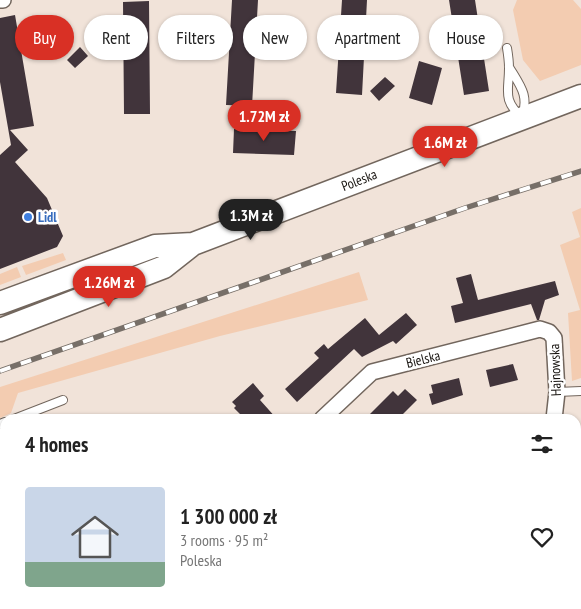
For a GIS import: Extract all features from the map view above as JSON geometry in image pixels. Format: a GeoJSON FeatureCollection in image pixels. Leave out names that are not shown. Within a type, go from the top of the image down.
{"type":"FeatureCollection","features":[{"type":"Feature","properties":{"kind":"main road","name":"Poleska"},"geometry":{"type":"LineString","coordinates":[[0,330],[164,267],[193,244],[581,96]]}},
{"type":"Feature","properties":{"kind":"main road","name":"Poleska"},"geometry":{"type":"LineString","coordinates":[[0,303],[155,246],[193,244]]}},
{"type":"Feature","properties":{"kind":"street","name":"Hajnowska"},"geometry":{"type":"LineString","coordinates":[[540,329],[549,332],[554,338],[557,392],[555,414]]}},
{"type":"Feature","properties":{"kind":"street","name":"Bielska"},"geometry":{"type":"LineString","coordinates":[[327,414],[372,372],[540,329]]}},
{"type":"Feature","properties":{"kind":"lane"},"geometry":{"type":"LineString","coordinates":[[507,48],[509,67],[506,95],[511,108],[522,118],[526,104],[523,89],[509,67]]}},
{"type":"Feature","properties":{"kind":"lane"},"geometry":{"type":"LineString","coordinates":[[557,392],[581,391]]}},
{"type":"Feature","properties":{"kind":"lane"},"geometry":{"type":"LineString","coordinates":[[27,414],[63,400]]}},
{"type":"Feature","properties":{"kind":"shaded area"},"geometry":{"type":"Polygon","coordinates":[[[517,0],[573,0],[581,9],[581,65],[540,81],[523,60],[513,10],[517,0]]]}},
{"type":"Feature","properties":{"kind":"shaded area"},"geometry":{"type":"Polygon","coordinates":[[[581,208],[581,378],[572,381],[568,313],[580,310],[560,245],[580,237],[572,212],[581,208]]]}},
{"type":"Feature","properties":{"kind":"shaded area"},"geometry":{"type":"Polygon","coordinates":[[[63,253],[66,260],[26,275],[22,266],[63,253]]]}},
{"type":"Feature","properties":{"kind":"shaded area"},"geometry":{"type":"Polygon","coordinates":[[[17,267],[21,277],[0,285],[0,274],[17,267]]]}},
{"type":"Feature","properties":{"kind":"shaded area"},"geometry":{"type":"Polygon","coordinates":[[[359,272],[368,300],[220,336],[18,393],[11,413],[9,414],[0,414],[0,387],[359,272]]]}},
{"type":"Feature","properties":{"kind":"building"},"geometry":{"type":"Polygon","coordinates":[[[232,0],[258,0],[257,15],[243,15],[243,60],[255,60],[252,106],[226,105],[229,60],[233,60],[233,15],[231,15],[232,0]]]}},
{"type":"Feature","properties":{"kind":"building"},"geometry":{"type":"Polygon","coordinates":[[[342,0],[367,0],[366,15],[341,15],[342,0]]]}},
{"type":"Feature","properties":{"kind":"building"},"geometry":{"type":"Polygon","coordinates":[[[449,0],[475,0],[477,15],[451,15],[449,0]]]}},
{"type":"Feature","properties":{"kind":"building"},"geometry":{"type":"Polygon","coordinates":[[[149,1],[150,114],[124,114],[124,60],[148,60],[148,15],[123,15],[123,2],[149,1]]]}},
{"type":"Feature","properties":{"kind":"building","name":"Lidl"},"geometry":{"type":"Polygon","coordinates":[[[15,15],[15,60],[23,60],[34,126],[10,130],[28,150],[15,162],[47,198],[63,236],[57,247],[0,269],[0,155],[11,145],[0,82],[0,18],[15,15]]]}},
{"type":"Feature","properties":{"kind":"building"},"geometry":{"type":"Polygon","coordinates":[[[80,47],[84,52],[84,60],[75,68],[67,60],[74,60],[74,53],[80,47]]]}},
{"type":"Feature","properties":{"kind":"building"},"geometry":{"type":"Polygon","coordinates":[[[338,60],[364,60],[362,95],[336,93],[338,60]]]}},
{"type":"Feature","properties":{"kind":"building"},"geometry":{"type":"Polygon","coordinates":[[[458,60],[484,60],[489,91],[464,95],[458,60]]]}},
{"type":"Feature","properties":{"kind":"building"},"geometry":{"type":"Polygon","coordinates":[[[419,61],[442,68],[432,105],[409,98],[419,61]]]}},
{"type":"Feature","properties":{"kind":"building"},"geometry":{"type":"Polygon","coordinates":[[[385,77],[395,86],[379,101],[370,91],[385,77]]]}},
{"type":"Feature","properties":{"kind":"building"},"geometry":{"type":"Polygon","coordinates":[[[234,129],[296,131],[294,155],[233,153],[234,129]]]}},
{"type":"Feature","properties":{"kind":"building"},"geometry":{"type":"Polygon","coordinates":[[[471,274],[478,300],[555,281],[559,295],[545,300],[539,320],[537,320],[531,304],[455,323],[451,306],[463,303],[456,278],[471,274]]]}},
{"type":"Feature","properties":{"kind":"building"},"geometry":{"type":"Polygon","coordinates":[[[406,313],[417,325],[396,344],[393,341],[362,357],[354,349],[297,402],[285,389],[319,358],[314,353],[324,344],[328,349],[365,318],[379,335],[406,313]]]}},
{"type":"Feature","properties":{"kind":"building"},"geometry":{"type":"Polygon","coordinates":[[[513,364],[518,380],[490,387],[486,370],[513,364]]]}},
{"type":"Feature","properties":{"kind":"building"},"geometry":{"type":"Polygon","coordinates":[[[459,378],[463,395],[432,405],[429,394],[433,393],[431,385],[459,378]]]}},
{"type":"Feature","properties":{"kind":"building"},"geometry":{"type":"Polygon","coordinates":[[[253,383],[264,396],[260,400],[273,414],[240,414],[234,408],[236,406],[232,402],[253,383]]]}},
{"type":"Feature","properties":{"kind":"building"},"geometry":{"type":"Polygon","coordinates":[[[405,389],[417,400],[403,414],[370,414],[393,391],[398,396],[405,389]]]}},
{"type":"Feature","properties":{"kind":"railway"},"geometry":{"type":"LineString","coordinates":[[0,371],[465,208],[581,171]]}},
{"type":"Feature","properties":{"kind":"place","name":"Lidl"},"geometry":{"type":"Point","coordinates":[28,217]}}]}
